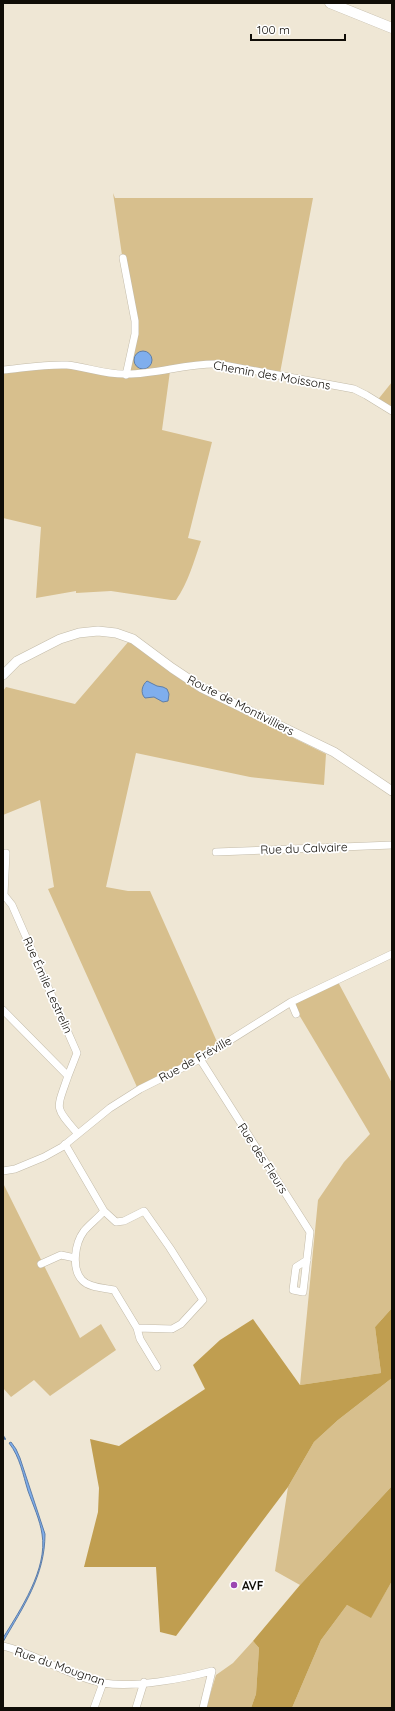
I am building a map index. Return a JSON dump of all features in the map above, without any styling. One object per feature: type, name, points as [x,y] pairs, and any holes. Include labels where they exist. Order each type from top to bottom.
[{"type":"main road","points":[[330,3],[392,28]]},
{"type":"street","points":[[124,258],[135,321],[135,334],[126,374]]},
{"type":"street","name":"Chemin des Moissons","points":[[3,370],[66,365],[109,373],[126,374],[154,372],[206,364],[218,364],[354,389],[392,411]]},
{"type":"street","name":"Route de Montivilliers","points":[[3,675],[17,661],[60,639],[79,633],[91,631],[116,633],[133,638],[172,668],[202,688],[334,752],[392,791]]},
{"type":"street","name":"Rue du Calvaire","points":[[216,852],[392,845]]},
{"type":"street","points":[[4,896],[6,853]]},
{"type":"street","name":"Rue Émile Lestrelin","points":[[4,896],[12,905],[78,1053],[68,1076],[58,1106],[60,1114],[78,1134]]},
{"type":"street","name":"Rue de Fréville","points":[[3,1171],[15,1169],[44,1157],[65,1144],[110,1108],[134,1093],[200,1059],[291,1002],[392,954]]},
{"type":"street","points":[[291,1002],[296,1014]]},
{"type":"street","points":[[3,1010],[68,1076]]},
{"type":"street","name":"Rue des Fleurs","points":[[200,1059],[310,1232],[307,1260]]},
{"type":"street","points":[[65,1144],[104,1211],[116,1222],[124,1221],[144,1211],[170,1248],[203,1300],[181,1324],[172,1329],[137,1328]]},
{"type":"street","points":[[104,1211],[84,1231],[78,1245],[75,1258],[77,1270],[83,1281],[92,1285],[114,1290],[137,1328],[140,1339],[157,1367]]},
{"type":"street","points":[[41,1264],[61,1255],[75,1258]]},
{"type":"street","name":"Rue du Mougnan","points":[[4,1646],[103,1683],[168,1680],[212,1671],[203,1708]]},
{"type":"street","points":[[136,1708],[144,1682]]},
{"type":"street","points":[[94,1708],[103,1683]]},
{"type":"shaded area","points":[[113,193],[115,198],[313,198],[280,373],[214,366],[170,371],[162,430],[212,442],[188,538],[201,541],[187,579],[176,600],[111,591],[76,593],[76,591],[36,598],[41,527],[3,518],[3,369],[82,366],[124,371],[133,331]]},
{"type":"shaded area","points":[[392,382],[392,413],[376,402]]},
{"type":"shaded area","points":[[129,641],[196,690],[326,754],[324,785],[250,777],[136,753],[106,887],[128,891],[150,891],[218,1044],[137,1087],[48,889],[54,887],[40,800],[3,815],[3,691],[6,687],[75,704]]},
{"type":"shaded area","points":[[338,982],[392,1083],[392,1308],[375,1327],[381,1373],[300,1385],[318,1200],[344,1162],[370,1134],[292,1003]]},
{"type":"shaded area","points":[[3,1183],[80,1338],[101,1324],[116,1350],[50,1396],[34,1380],[11,1397],[3,1388]]},
{"type":"shaded area","points":[[392,1308],[392,1378],[338,1420],[314,1442],[288,1487],[176,1636],[160,1632],[156,1567],[84,1567],[98,1512],[99,1488],[90,1439],[119,1446],[205,1389],[193,1365],[220,1340],[253,1319],[300,1385],[381,1373],[375,1327]]},
{"type":"shaded area","points":[[392,1378],[392,1486],[300,1585],[275,1571],[288,1487],[314,1442],[338,1420]]},
{"type":"shaded area","points":[[392,1486],[392,1581],[371,1618],[347,1605],[321,1640],[292,1708],[251,1708],[256,1694],[259,1648],[253,1641],[300,1585]]},
{"type":"shaded area","points":[[392,1581],[392,1708],[292,1708],[321,1640],[347,1605],[371,1617]]},
{"type":"shaded area","points":[[253,1641],[259,1648],[256,1694],[251,1708],[206,1708],[216,1675],[233,1663]]},
{"type":"water","points":[[143,351],[149,354],[152,360],[149,366],[143,369],[137,366],[134,360],[137,354]]},
{"type":"water","points":[[147,681],[167,689],[169,694],[168,701],[163,702],[154,697],[145,698],[142,694],[142,689]]},
{"type":"water","points":[[11,1442],[20,1458],[45,1534],[41,1564],[32,1591],[3,1642],[3,1638],[17,1615],[37,1575],[43,1547],[40,1523],[28,1491],[19,1460],[9,1443]]},
{"type":"place","name":"AVF","points":[[234,1585]]}]
